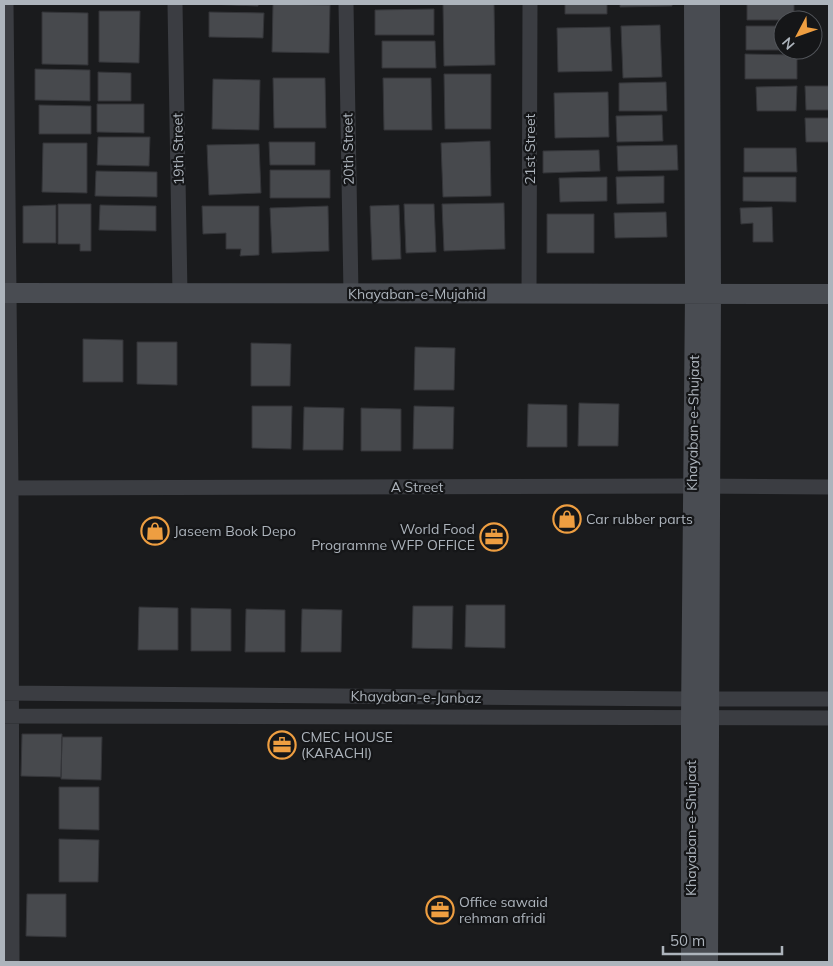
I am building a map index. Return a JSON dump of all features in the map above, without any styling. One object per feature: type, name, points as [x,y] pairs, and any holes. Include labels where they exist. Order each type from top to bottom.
[{"type":"main road","name":"Khayaban-e-Shujaat","points":[[694,4],[703,294]]},
{"type":"main road","name":"Khayaban-e-Shujaat","points":[[690,962],[700,709],[703,294],[710,4]]},
{"type":"main road","name":"Khayaban-e-Mujahid","points":[[6,293],[829,294]]},
{"type":"main road","name":"Khayaban-e-Shujaat","points":[[700,709],[708,962]]},
{"type":"street","points":[[6,4],[8,716],[12,962]]},
{"type":"street","name":"19th Street","points":[[175,4],[180,294]]},
{"type":"street","name":"20th Street","points":[[346,4],[351,294]]},
{"type":"street","name":"21st Street","points":[[529,294],[530,4]]},
{"type":"street","name":"A Street","points":[[7,488],[829,487]]},
{"type":"street","name":"Khayaban-e-Janbaz","points":[[8,693],[700,709],[829,718]]},
{"type":"street","name":"Khayaban-e-Janbaz","points":[[8,716],[700,709],[829,699]]},
{"type":"building","points":[[206,4],[258,4],[258,6]]},
{"type":"building","points":[[273,4],[330,5],[329,53],[272,52]]},
{"type":"building","points":[[443,4],[494,4],[495,65],[444,66]]},
{"type":"building","points":[[565,4],[607,4],[607,14],[565,14]]},
{"type":"building","points":[[620,4],[672,4],[672,6],[620,7]]},
{"type":"building","points":[[747,4],[794,4],[794,10],[773,10],[773,20],[747,20]]},
{"type":"building","points":[[434,9],[434,35],[375,35],[375,10]]},
{"type":"building","points":[[99,11],[140,11],[139,63],[99,62]]},
{"type":"building","points":[[42,12],[88,13],[88,65],[42,64]]},
{"type":"building","points":[[209,12],[264,13],[263,38],[209,37]]},
{"type":"building","points":[[660,25],[662,77],[623,78],[621,26]]},
{"type":"building","points":[[746,26],[773,26],[773,50],[746,50]]},
{"type":"building","points":[[610,27],[612,71],[558,72],[557,28]]},
{"type":"building","points":[[382,41],[435,41],[436,68],[382,68]]},
{"type":"building","points":[[745,54],[773,55],[773,60],[797,60],[797,79],[745,79]]},
{"type":"building","points":[[35,69],[90,70],[90,101],[35,100]]},
{"type":"building","points":[[98,72],[131,73],[131,101],[98,101]]},
{"type":"building","points":[[444,74],[491,74],[491,129],[445,129]]},
{"type":"building","points":[[273,78],[325,78],[326,128],[274,128]]},
{"type":"building","points":[[383,78],[431,78],[432,130],[384,130]]},
{"type":"building","points":[[213,79],[260,80],[259,130],[212,129]]},
{"type":"building","points":[[666,82],[667,111],[619,111],[619,83]]},
{"type":"building","points":[[797,86],[796,111],[757,111],[756,87]]},
{"type":"building","points":[[805,86],[829,86],[829,110],[806,110]]},
{"type":"building","points":[[608,92],[609,137],[555,138],[554,93]]},
{"type":"building","points":[[97,104],[144,104],[144,133],[97,132]]},
{"type":"building","points":[[39,105],[91,106],[91,134],[39,134]]},
{"type":"building","points":[[662,115],[663,141],[617,142],[616,116]]},
{"type":"building","points":[[805,118],[829,118],[829,142],[806,142]]},
{"type":"building","points":[[98,137],[150,137],[149,166],[97,165]]},
{"type":"building","points":[[490,141],[491,196],[443,197],[441,143]]},
{"type":"building","points":[[269,142],[315,142],[315,165],[270,165]]},
{"type":"building","points":[[43,143],[87,143],[87,193],[42,192]]},
{"type":"building","points":[[259,144],[261,193],[209,195],[207,145]]},
{"type":"building","points":[[677,145],[678,170],[618,171],[617,146]]},
{"type":"building","points":[[744,148],[796,148],[797,172],[744,172]]},
{"type":"building","points":[[599,150],[600,171],[543,173],[543,151]]},
{"type":"building","points":[[270,170],[330,170],[330,198],[270,198]]},
{"type":"building","points":[[96,171],[157,172],[157,197],[95,196]]},
{"type":"building","points":[[664,176],[664,203],[617,204],[616,177]]},
{"type":"building","points":[[607,177],[607,201],[560,202],[559,178]]},
{"type":"building","points":[[743,177],[796,177],[796,202],[743,201]]},
{"type":"building","points":[[504,203],[505,249],[444,251],[442,204]]},
{"type":"building","points":[[58,204],[91,204],[91,251],[80,251],[80,244],[58,244]]},
{"type":"building","points":[[404,204],[434,204],[436,252],[406,253]]},
{"type":"building","points":[[56,205],[56,243],[23,243],[23,206]]},
{"type":"building","points":[[100,205],[156,206],[156,231],[99,230]]},
{"type":"building","points":[[399,205],[401,259],[372,260],[370,206]]},
{"type":"building","points":[[202,206],[259,206],[259,255],[240,256],[241,249],[226,249],[226,233],[203,234]]},
{"type":"building","points":[[328,206],[329,251],[272,253],[270,208]]},
{"type":"building","points":[[772,207],[773,242],[753,242],[753,223],[741,224],[740,208]]},
{"type":"building","points":[[666,212],[667,237],[615,238],[614,213]]},
{"type":"building","points":[[547,214],[594,214],[594,253],[547,253]]},
{"type":"building","points":[[83,339],[123,340],[123,382],[83,382]]},
{"type":"building","points":[[137,342],[177,342],[177,385],[137,384]]},
{"type":"building","points":[[251,343],[291,344],[290,386],[251,386]]},
{"type":"building","points":[[415,347],[455,348],[454,390],[414,390]]},
{"type":"building","points":[[579,403],[619,404],[618,446],[578,446]]},
{"type":"building","points":[[528,404],[567,405],[567,447],[527,447]]},
{"type":"building","points":[[252,406],[292,406],[291,449],[252,448]]},
{"type":"building","points":[[414,406],[454,407],[453,449],[413,449]]},
{"type":"building","points":[[304,407],[344,408],[343,450],[303,450]]},
{"type":"building","points":[[361,408],[401,409],[401,451],[361,451]]},
{"type":"building","points":[[466,605],[505,605],[505,648],[465,647]]},
{"type":"building","points":[[413,606],[453,606],[452,649],[412,648]]},
{"type":"building","points":[[139,607],[178,608],[178,650],[138,650]]},
{"type":"building","points":[[191,608],[231,609],[231,651],[191,651]]},
{"type":"building","points":[[246,609],[285,610],[285,652],[245,652]]},
{"type":"building","points":[[302,609],[342,610],[341,652],[301,652]]},
{"type":"building","points":[[22,734],[62,734],[61,777],[21,776]]},
{"type":"building","points":[[62,737],[102,737],[101,780],[61,779]]},
{"type":"building","points":[[59,787],[99,787],[99,830],[59,829]]},
{"type":"building","points":[[59,839],[99,840],[98,882],[59,882]]},
{"type":"building","points":[[27,894],[66,894],[66,937],[26,936]]},
{"type":"place","name":"Car rubber parts","points":[[567,519]]},
{"type":"place","name":"Jaseem Book Depo","points":[[155,531]]},
{"type":"place","name":"World Food Programme WFP OFFICE","points":[[494,537]]},
{"type":"place","name":"CMEC HOUSE (KARACHI)","points":[[282,745]]},
{"type":"place","name":"Office sawaid rehman afridi","points":[[440,910]]}]
